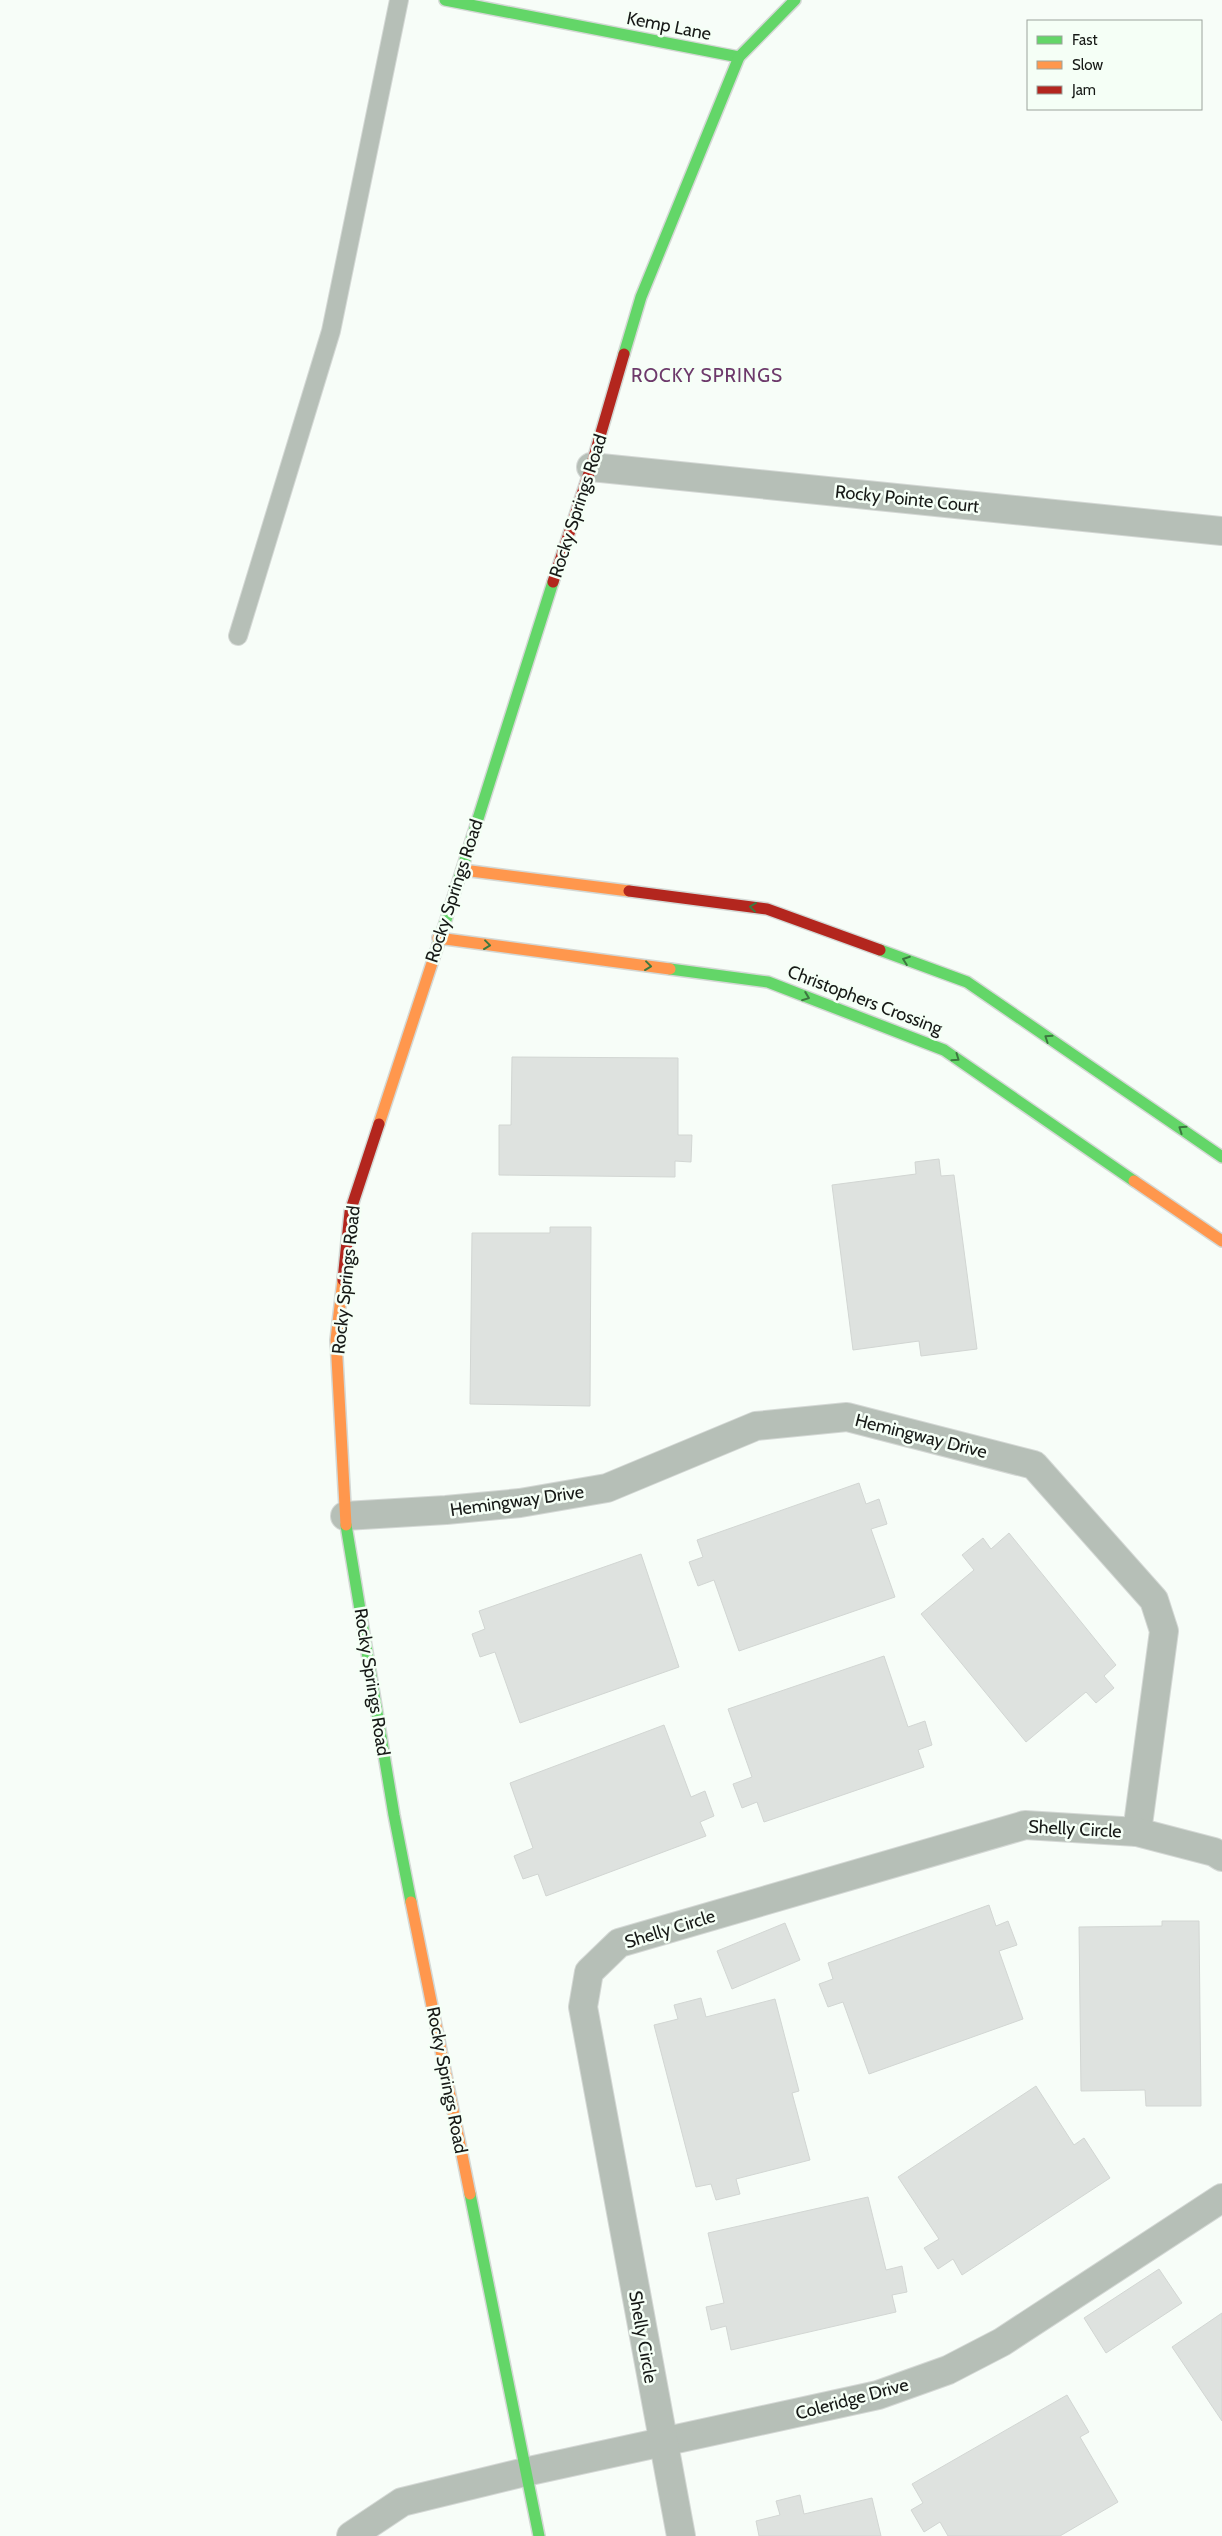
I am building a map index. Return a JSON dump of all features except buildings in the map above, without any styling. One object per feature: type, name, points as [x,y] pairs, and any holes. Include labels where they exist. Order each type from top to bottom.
[{"type":"street","name":"Kemp Lane","points":[[445,0],[739,57]]},
{"type":"street","name":"Rocky Springs Road","points":[[539,2536],[394,1815],[345,1516],[336,1340],[350,1212],[438,938],[463,870],[591,467],[641,297],[739,57],[796,0]]},
{"type":"street","name":"Rocky Pointe Court","points":[[591,467],[1222,531]]},
{"type":"street","points":[[463,870],[767,909],[967,982],[1222,1157]]},
{"type":"street","name":"Christophers Crossing","points":[[438,938],[768,982],[898,1032],[944,1050],[1222,1241]]},
{"type":"street","name":"Hemingway Drive","points":[[345,1516],[520,1503],[607,1488],[756,1426],[847,1417],[1034,1465],[1154,1600],[1164,1631],[1137,1832]]},
{"type":"street","name":"Shelly Circle","points":[[681,2536],[662,2442],[583,2007],[589,1972],[619,1943],[1025,1825],[1137,1832],[1214,1852],[1222,1857]]},
{"type":"street","name":"Coleridge Drive","points":[[525,2472],[878,2395],[948,2370],[1002,2342],[1222,2198]]},
{"type":"street","points":[[351,2536],[402,2502],[525,2472]]},
{"type":"lane","points":[[238,636],[331,331],[399,0]]},
{"type":"traffic: fast","points":[[445,0],[739,57]]},
{"type":"traffic: fast","points":[[624,354],[641,297],[739,57],[795,0]]},
{"type":"traffic: fast","points":[[438,945],[553,582]]},
{"type":"traffic: fast","points":[[880,950],[967,982],[1222,1157]]},
{"type":"traffic: fast","points":[[670,969],[768,982],[944,1050],[1134,1181]]},
{"type":"traffic: fast","points":[[346,1525],[394,1815],[411,1902]]},
{"type":"traffic: fast","points":[[470,2194],[539,2536]]},
{"type":"traffic: slow","points":[[463,870],[629,891]]},
{"type":"traffic: slow","points":[[438,938],[670,969]]},
{"type":"traffic: slow","points":[[379,1124],[438,945]]},
{"type":"traffic: slow","points":[[1134,1181],[1222,1241]]},
{"type":"traffic: slow","points":[[343,1280],[336,1340],[346,1525]]},
{"type":"traffic: slow","points":[[411,1902],[470,2194]]},
{"type":"traffic: jam","points":[[553,582],[591,467],[624,354]]},
{"type":"traffic: jam","points":[[629,891],[767,909],[880,950]]},
{"type":"traffic: jam","points":[[343,1280],[350,1212],[379,1124]]},
{"type":"district","name":"ROCKY SPRINGS","points":[[707,375]]}]
